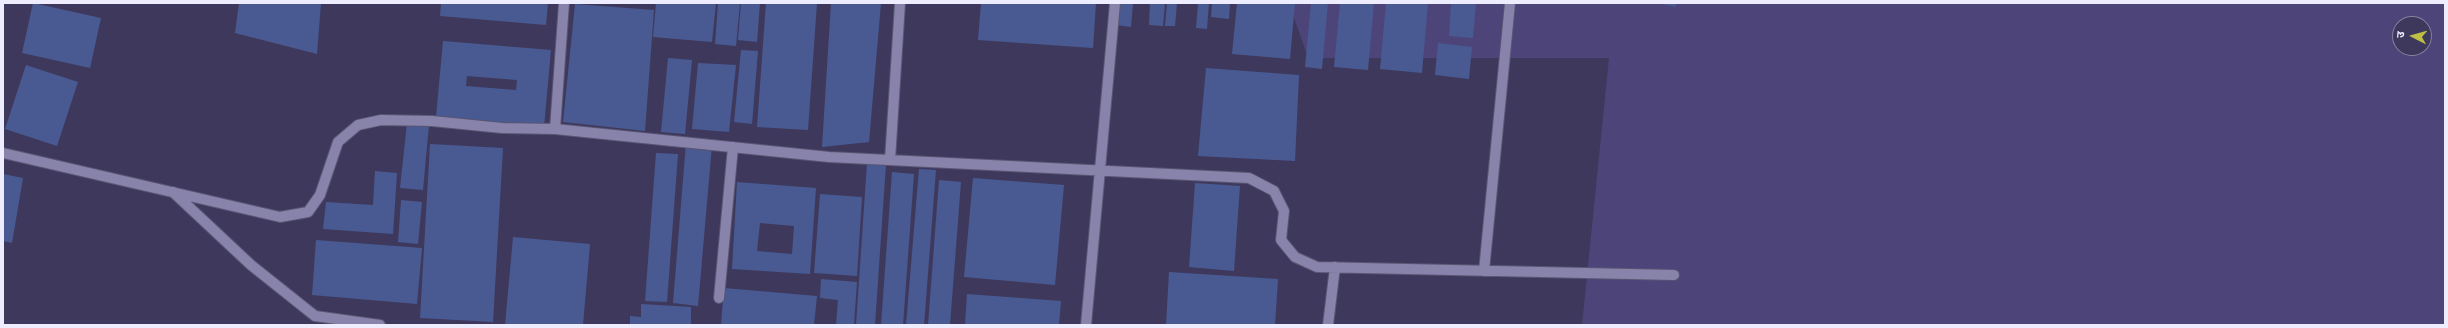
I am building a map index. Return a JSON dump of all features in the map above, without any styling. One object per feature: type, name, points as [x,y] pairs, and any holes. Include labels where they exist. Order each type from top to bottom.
[{"type":"street","points":[[555,130],[564,3]]},
{"type":"street","points":[[890,160],[900,3]]},
{"type":"street","points":[[1086,325],[1102,172],[1115,3]]},
{"type":"street","points":[[1484,271],[1510,3]]},
{"type":"street","points":[[3,153],[280,217],[295,216],[308,212],[320,195],[338,142],[358,125],[381,120],[432,121],[502,128],[555,130],[733,146],[829,157],[1102,172],[1249,178],[1274,191],[1284,211],[1281,240],[1295,257],[1317,267],[1674,275]]},
{"type":"street","points":[[719,298],[733,146]]},
{"type":"street","points":[[173,192],[251,265],[315,316],[380,325]]},
{"type":"street","points":[[1328,325],[1335,267]]},
{"type":"shaded area","points":[[1289,3],[2445,3],[2445,325],[1582,325],[1609,58],[1308,58]]},
{"type":"building","points":[[33,3],[101,18],[90,68],[22,53]]},
{"type":"building","points":[[239,3],[321,3],[317,54],[235,33]]},
{"type":"building","points":[[441,3],[548,3],[546,25],[440,16]]},
{"type":"building","points":[[656,3],[716,3],[712,42],[653,37]]},
{"type":"building","points":[[718,3],[740,3],[736,46],[715,44]]},
{"type":"building","points":[[741,3],[760,3],[757,42],[738,40]]},
{"type":"building","points":[[766,3],[817,3],[808,130],[757,127]]},
{"type":"building","points":[[831,3],[881,3],[869,142],[822,147]]},
{"type":"building","points":[[981,3],[1096,3],[1093,48],[978,40]]},
{"type":"building","points":[[1117,3],[1133,3],[1131,27],[1115,25]]},
{"type":"building","points":[[1150,3],[1165,3],[1163,26],[1149,25]]},
{"type":"building","points":[[1167,3],[1177,3],[1175,26],[1165,26]]},
{"type":"building","points":[[1198,3],[1209,3],[1207,29],[1196,28]]},
{"type":"building","points":[[1212,3],[1230,3],[1229,19],[1211,17]]},
{"type":"building","points":[[1237,3],[1295,3],[1290,59],[1232,54]]},
{"type":"building","points":[[1311,3],[1328,3],[1322,69],[1305,67]]},
{"type":"building","points":[[1340,3],[1374,3],[1368,70],[1334,67]]},
{"type":"building","points":[[1386,3],[1428,3],[1422,73],[1380,69]]},
{"type":"building","points":[[1451,3],[1476,3],[1473,38],[1449,36]]},
{"type":"building","points":[[1657,3],[1676,3],[1676,7]]},
{"type":"building","points":[[575,4],[654,10],[645,131],[563,122]]},
{"type":"building","points":[[443,41],[551,50],[544,127],[436,117]],"holes":[[[467,76],[517,80],[516,90],[466,86]]]},
{"type":"building","points":[[1438,43],[1472,47],[1469,79],[1435,75]]},
{"type":"building","points":[[741,50],[758,51],[752,124],[734,122]]},
{"type":"building","points":[[668,58],[692,60],[685,134],[661,132]]},
{"type":"building","points":[[698,63],[736,65],[729,132],[692,129]]},
{"type":"building","points":[[26,65],[78,82],[57,146],[5,129]]},
{"type":"building","points":[[1206,68],[1299,75],[1295,161],[1198,156]]},
{"type":"building","points":[[407,123],[429,125],[423,190],[400,188]]},
{"type":"building","points":[[686,143],[712,145],[698,306],[673,303]]},
{"type":"building","points":[[430,144],[503,148],[493,322],[420,318]]},
{"type":"building","points":[[656,153],[678,154],[667,302],[645,301]]},
{"type":"building","points":[[867,163],[886,164],[875,325],[856,325]]},
{"type":"building","points":[[919,169],[936,170],[924,325],[906,325]]},
{"type":"building","points":[[375,171],[397,173],[393,234],[323,229],[326,202],[373,205]]},
{"type":"building","points":[[892,172],[914,174],[903,325],[881,325]]},
{"type":"building","points":[[3,174],[23,178],[12,243],[3,241]]},
{"type":"building","points":[[973,178],[1064,185],[1055,285],[964,277]]},
{"type":"building","points":[[939,180],[961,182],[950,325],[928,325]]},
{"type":"building","points":[[737,182],[816,188],[810,274],[732,269]],"holes":[[[760,223],[794,226],[792,254],[757,251]]]},
{"type":"building","points":[[1195,183],[1240,186],[1234,271],[1189,267]]},
{"type":"building","points":[[820,194],[862,197],[857,276],[814,273]]},
{"type":"building","points":[[401,200],[422,202],[418,244],[398,242]]},
{"type":"building","points":[[513,237],[590,244],[583,325],[505,325]]},
{"type":"building","points":[[316,240],[422,248],[417,304],[312,295]]},
{"type":"building","points":[[1169,272],[1278,279],[1275,325],[1166,325]]},
{"type":"building","points":[[821,279],[857,282],[854,325],[836,325],[838,300],[820,298]]},
{"type":"building","points":[[724,288],[817,296],[814,325],[721,325]]},
{"type":"building","points":[[967,294],[1061,301],[1059,325],[965,325]]},
{"type":"building","points":[[641,304],[691,307],[691,325],[630,325],[630,316],[641,317]]}]
